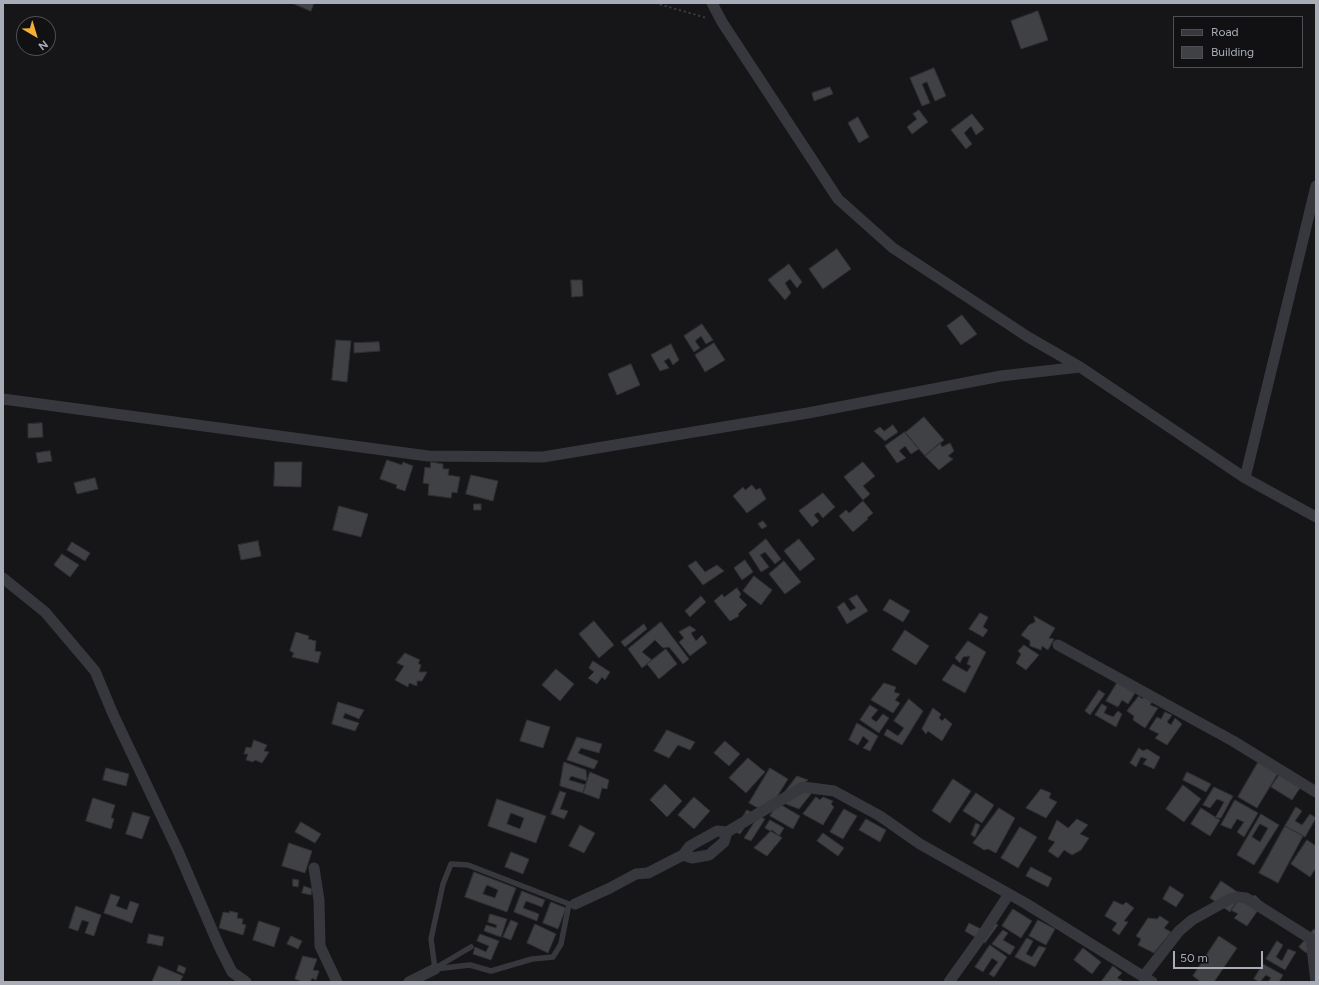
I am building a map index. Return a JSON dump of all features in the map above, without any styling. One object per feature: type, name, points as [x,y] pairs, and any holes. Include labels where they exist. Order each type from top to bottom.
[{"type":"street","points":[[712,3],[722,22],[838,199],[893,248],[1028,337],[1080,367],[1245,478],[1316,517]]},
{"type":"street","points":[[1245,478],[1316,186]]},
{"type":"street","points":[[3,399],[428,456],[543,457],[800,414],[1001,376],[1080,367]]},
{"type":"street","points":[[3,578],[45,612],[95,671],[113,714],[178,851],[219,946],[232,972],[246,982]]},
{"type":"street","points":[[1058,645],[1233,741],[1316,792]]},
{"type":"street","points":[[572,904],[610,888],[636,874],[648,873],[683,855],[690,846],[717,831],[727,832],[803,787],[834,791],[880,816],[920,844],[1009,894],[1148,979],[1179,931],[1192,920],[1228,900],[1237,897],[1246,898],[1314,940],[1316,982]]},
{"type":"street","points":[[683,855],[692,858],[709,855],[724,842],[727,832]]},
{"type":"street","points":[[314,868],[319,900],[320,946],[337,982]]},
{"type":"street","points":[[949,982],[1009,894]]},
{"type":"street","points":[[409,982],[435,969]]},
{"type":"lane","points":[[451,864],[468,865],[572,904],[561,944],[553,957],[532,959],[491,971],[470,965],[435,969],[431,939],[443,884],[451,864]]},
{"type":"lane","points":[[435,969],[471,947]]},
{"type":"path","points":[[655,3],[722,22]]},
{"type":"building","points":[[292,3],[314,3],[311,11]]},
{"type":"building","points":[[1038,11],[1048,40],[1021,49],[1011,21]]},
{"type":"building","points":[[934,68],[946,96],[935,101],[927,82],[922,84],[930,103],[922,106],[910,78]]},
{"type":"building","points":[[830,87],[833,94],[814,101],[812,93]]},
{"type":"building","points":[[919,110],[928,122],[912,134],[907,127],[917,119],[913,114]]},
{"type":"building","points":[[972,114],[984,129],[976,135],[971,126],[964,133],[972,144],[966,149],[951,130]]},
{"type":"building","points":[[858,117],[869,137],[859,143],[848,123]]},
{"type":"building","points":[[837,249],[851,269],[823,289],[809,269]]},
{"type":"building","points":[[789,264],[802,282],[797,288],[790,279],[785,283],[791,293],[785,300],[768,280]]},
{"type":"building","points":[[571,280],[582,280],[583,296],[572,297]]},
{"type":"building","points":[[962,315],[977,334],[961,345],[947,326]]},
{"type":"building","points":[[702,324],[713,340],[706,344],[701,336],[695,341],[700,348],[694,352],[684,336]]},
{"type":"building","points":[[336,340],[351,341],[347,382],[332,380]]},
{"type":"building","points":[[379,342],[380,351],[354,353],[354,343]]},
{"type":"building","points":[[714,343],[725,360],[705,372],[695,355]]},
{"type":"building","points":[[671,344],[679,360],[673,365],[669,358],[664,361],[669,368],[660,371],[651,355]]},
{"type":"building","points":[[631,364],[640,385],[617,395],[608,374]]},
{"type":"building","points":[[924,417],[944,440],[925,456],[905,433]]},
{"type":"building","points":[[42,423],[43,437],[28,438],[28,424]]},
{"type":"building","points":[[893,425],[898,432],[885,441],[874,431],[880,427],[884,431]]},
{"type":"building","points":[[905,432],[919,449],[911,454],[905,446],[899,451],[906,458],[897,463],[885,446]]},
{"type":"building","points":[[940,443],[942,447],[950,443],[954,451],[948,456],[953,459],[939,470],[925,456]]},
{"type":"building","points":[[50,451],[52,461],[38,463],[36,453]]},
{"type":"building","points":[[387,460],[402,465],[403,462],[413,466],[405,491],[396,488],[397,485],[380,479]]},
{"type":"building","points":[[275,462],[302,462],[301,487],[274,486]]},
{"type":"building","points":[[431,462],[443,464],[443,469],[449,469],[448,475],[460,477],[457,493],[452,492],[451,498],[428,495],[429,484],[423,483],[425,467],[430,468]]},
{"type":"building","points":[[863,462],[875,476],[863,486],[870,494],[863,500],[844,477]]},
{"type":"building","points":[[471,475],[498,481],[493,501],[466,494]]},
{"type":"building","points":[[95,478],[98,489],[77,494],[74,483]]},
{"type":"building","points":[[752,485],[756,490],[760,488],[766,499],[747,513],[733,496],[743,487],[745,490]]},
{"type":"building","points":[[823,493],[835,507],[823,518],[818,512],[814,515],[819,521],[812,527],[799,511]]},
{"type":"building","points":[[863,501],[873,513],[853,532],[839,516],[846,510],[849,513]]},
{"type":"building","points":[[474,504],[481,504],[481,510],[474,510]]},
{"type":"building","points":[[339,506],[368,514],[361,537],[333,530]]},
{"type":"building","points":[[763,521],[767,526],[762,529],[758,524]]},
{"type":"building","points":[[766,539],[781,559],[775,564],[765,552],[760,555],[769,567],[761,572],[749,553]]},
{"type":"building","points":[[799,539],[815,559],[800,571],[784,551]]},
{"type":"building","points":[[258,541],[261,556],[241,560],[238,545]]},
{"type":"building","points":[[72,542],[90,553],[85,561],[67,550]]},
{"type":"building","points":[[62,554],[79,565],[70,577],[54,565]]},
{"type":"building","points":[[745,560],[753,572],[742,580],[734,568]]},
{"type":"building","points":[[696,561],[705,572],[717,565],[724,571],[703,585],[688,566]]},
{"type":"building","points":[[784,561],[801,582],[785,594],[769,574]]},
{"type":"building","points":[[754,576],[772,590],[761,605],[743,591]]},
{"type":"building","points":[[737,588],[741,594],[739,597],[747,605],[738,614],[739,616],[730,621],[714,601],[722,594],[724,597]]},
{"type":"building","points":[[857,595],[868,611],[847,624],[837,607],[844,602],[850,611],[856,608],[849,599]]},
{"type":"building","points":[[701,596],[706,602],[690,617],[685,611]]},
{"type":"building","points":[[890,599],[910,611],[903,622],[883,610]]},
{"type":"building","points":[[980,613],[988,617],[983,627],[988,630],[983,637],[969,629]]},
{"type":"building","points":[[1034,616],[1055,628],[1049,638],[1054,639],[1048,650],[1042,646],[1041,650],[1030,646],[1030,641],[1021,635],[1029,625],[1035,622]]},
{"type":"building","points":[[594,621],[614,645],[599,658],[579,634]]},
{"type":"building","points":[[661,622],[689,659],[683,664],[669,647],[663,648],[655,640],[642,652],[652,660],[642,668],[628,649]]},
{"type":"building","points":[[644,624],[647,629],[625,647],[621,642]]},
{"type":"building","points":[[690,626],[696,630],[691,633],[696,641],[702,635],[707,643],[690,656],[679,642],[684,638],[679,632]]},
{"type":"building","points":[[905,630],[929,646],[916,665],[892,650]]},
{"type":"building","points":[[296,632],[309,636],[308,639],[316,641],[315,651],[321,652],[318,663],[292,657],[294,653],[290,651]]},
{"type":"building","points":[[968,641],[986,652],[965,693],[942,680],[953,664],[967,672],[971,666],[967,664],[970,656],[963,657],[960,663],[955,658]]},
{"type":"building","points":[[1024,645],[1039,655],[1026,670],[1016,663],[1021,654],[1018,651]]},
{"type":"building","points":[[666,649],[677,664],[659,679],[647,664]]},
{"type":"building","points":[[405,653],[420,660],[418,663],[421,665],[419,672],[427,672],[422,681],[417,681],[417,686],[409,683],[408,687],[395,680],[404,666],[397,663]]},
{"type":"building","points":[[593,661],[610,672],[605,680],[602,677],[597,684],[588,678],[594,672],[589,668]]},
{"type":"building","points":[[556,669],[574,684],[560,701],[542,685]]},
{"type":"building","points":[[884,683],[896,687],[894,692],[900,694],[895,700],[900,703],[893,713],[871,700]]},
{"type":"building","points":[[1117,683],[1135,693],[1128,704],[1122,700],[1118,707],[1106,701]]},
{"type":"building","points":[[1099,690],[1105,694],[1090,715],[1085,711]]},
{"type":"building","points":[[1139,696],[1142,699],[1145,696],[1154,698],[1150,705],[1158,708],[1145,728],[1133,720],[1134,716],[1127,711]]},
{"type":"building","points":[[909,699],[923,711],[902,745],[884,735],[887,729],[898,736],[904,728],[894,721]]},
{"type":"building","points":[[338,702],[364,710],[359,719],[345,713],[343,718],[359,723],[355,731],[332,724]]},
{"type":"building","points":[[1102,704],[1107,707],[1104,713],[1113,717],[1118,711],[1122,714],[1116,727],[1095,715]]},
{"type":"building","points":[[870,705],[878,710],[871,718],[876,722],[883,714],[889,718],[879,733],[860,720]]},
{"type":"building","points":[[933,708],[941,714],[939,718],[942,721],[945,718],[952,724],[942,741],[928,731],[926,734],[922,729]]},
{"type":"building","points":[[1165,712],[1172,715],[1167,722],[1171,725],[1175,718],[1182,724],[1167,745],[1155,738],[1159,734],[1149,729],[1157,717],[1161,719]]},
{"type":"building","points":[[527,720],[550,727],[543,748],[520,741]]},
{"type":"building","points":[[857,723],[878,736],[870,751],[863,748],[869,741],[863,736],[858,745],[849,740]]},
{"type":"building","points":[[667,730],[695,742],[690,750],[678,745],[669,758],[654,751]]},
{"type":"building","points":[[577,737],[602,744],[599,753],[581,748],[578,753],[598,761],[594,769],[567,760]]},
{"type":"building","points":[[254,740],[267,745],[264,751],[269,752],[262,763],[255,760],[253,762],[246,760],[248,754],[244,754],[246,747],[251,748]]},
{"type":"building","points":[[725,741],[740,754],[729,766],[714,753]]},
{"type":"building","points":[[1139,748],[1143,751],[1147,749],[1160,757],[1154,769],[1143,764],[1147,759],[1141,757],[1136,767],[1130,763]]},
{"type":"building","points":[[748,758],[765,772],[746,793],[729,778]]},
{"type":"building","points":[[1260,759],[1280,770],[1257,808],[1238,797]]},
{"type":"building","points":[[564,762],[586,770],[587,781],[571,776],[569,780],[586,785],[583,793],[560,786]]},
{"type":"building","points":[[106,768],[129,774],[126,786],[103,780]]},
{"type":"building","points":[[770,768],[788,779],[767,813],[749,803]]},
{"type":"building","points":[[1283,769],[1304,782],[1292,800],[1271,787]]},
{"type":"building","points":[[590,772],[609,780],[607,789],[602,788],[599,799],[583,793]]},
{"type":"building","points":[[1187,772],[1211,784],[1206,792],[1183,780]]},
{"type":"building","points":[[797,776],[808,780],[804,783],[811,794],[799,809],[778,801]]},
{"type":"building","points":[[953,779],[971,791],[950,823],[932,811]]},
{"type":"building","points":[[665,784],[682,801],[667,817],[650,800]]},
{"type":"building","points":[[1183,785],[1201,799],[1184,822],[1166,809]]},
{"type":"building","points":[[1214,787],[1233,796],[1221,818],[1215,818],[1224,802],[1217,799],[1210,808],[1203,805]]},
{"type":"building","points":[[1041,789],[1051,793],[1049,798],[1057,802],[1046,818],[1026,808]]},
{"type":"building","points":[[560,791],[566,793],[560,809],[568,811],[564,819],[551,814]]},
{"type":"building","points":[[976,793],[994,805],[982,823],[963,811]]},
{"type":"building","points":[[694,797],[710,811],[694,829],[678,815]]},
{"type":"building","points":[[816,797],[820,800],[823,797],[833,801],[831,804],[834,807],[823,825],[803,814]]},
{"type":"building","points":[[93,798],[115,805],[111,818],[114,819],[111,829],[86,821]]},
{"type":"building","points":[[497,799],[546,816],[536,843],[488,826]],"holes":[[[511,813],[524,818],[520,829],[507,824]]]},
{"type":"building","points":[[1235,800],[1258,813],[1244,837],[1237,832],[1244,822],[1237,819],[1231,829],[1221,825]]},
{"type":"building","points":[[778,803],[800,816],[793,829],[770,816]]},
{"type":"building","points":[[1296,807],[1302,811],[1295,821],[1302,825],[1310,814],[1316,818],[1305,837],[1285,826]]},
{"type":"building","points":[[999,808],[1015,818],[996,853],[988,849],[984,850],[973,843]]},
{"type":"building","points":[[1201,808],[1220,820],[1210,836],[1191,824]]},
{"type":"building","points":[[844,809],[857,816],[843,839],[830,832]]},
{"type":"building","points":[[747,810],[765,819],[751,841],[744,838],[755,821],[751,818],[740,834],[734,831]]},
{"type":"building","points":[[133,812],[150,817],[142,839],[126,834]]},
{"type":"building","points":[[1261,814],[1279,825],[1254,865],[1237,855]]},
{"type":"building","points":[[866,819],[886,830],[880,842],[859,830]]},
{"type":"building","points":[[1077,819],[1088,825],[1080,834],[1089,838],[1081,850],[1072,855],[1064,850],[1058,858],[1048,851],[1055,842],[1048,839],[1057,820],[1068,828]]},
{"type":"building","points":[[770,820],[784,828],[779,836],[765,828]]},
{"type":"building","points":[[301,822],[321,834],[315,843],[295,832]]},
{"type":"building","points":[[976,823],[980,825],[975,837],[971,835]]},
{"type":"building","points":[[1260,824],[1268,828],[1260,842],[1252,837]]},
{"type":"building","points":[[580,825],[595,833],[584,853],[569,846]]},
{"type":"building","points":[[1285,826],[1303,836],[1278,883],[1259,873]]},
{"type":"building","points":[[1020,827],[1037,837],[1018,868],[1001,858]]},
{"type":"building","points":[[772,830],[782,838],[767,856],[754,848]]},
{"type":"building","points":[[823,833],[844,848],[838,856],[817,841]]},
{"type":"building","points":[[1307,840],[1316,846],[1316,868],[1310,877],[1291,864]]},
{"type":"building","points":[[289,843],[312,851],[305,873],[282,866]]},
{"type":"building","points":[[511,852],[529,859],[523,874],[505,867]]},
{"type":"building","points":[[1031,867],[1052,878],[1048,887],[1026,876]]},
{"type":"building","points":[[474,872],[516,888],[507,912],[465,897]],"holes":[[[487,885],[498,890],[495,898],[483,894]]]},
{"type":"building","points":[[293,879],[299,880],[298,887],[293,886]]},
{"type":"building","points":[[1221,881],[1242,895],[1230,912],[1210,898]]},
{"type":"building","points":[[304,886],[312,889],[311,895],[302,893]]},
{"type":"building","points":[[1170,886],[1184,895],[1176,907],[1163,899]]},
{"type":"building","points":[[522,891],[545,900],[542,907],[526,901],[523,908],[539,914],[537,921],[514,912]]},
{"type":"building","points":[[111,894],[120,897],[116,906],[127,910],[130,901],[139,904],[132,923],[104,913]]},
{"type":"building","points":[[1243,895],[1252,897],[1255,895],[1263,903],[1247,926],[1234,918],[1238,914],[1231,910]]},
{"type":"building","points":[[1114,901],[1123,905],[1126,902],[1134,908],[1124,921],[1128,922],[1119,935],[1112,930],[1117,923],[1105,916]]},
{"type":"building","points":[[551,902],[566,908],[558,929],[543,923]]},
{"type":"building","points":[[76,906],[101,915],[94,936],[85,933],[89,922],[82,920],[78,931],[69,928]]},
{"type":"building","points":[[1013,909],[1032,921],[1021,938],[1002,926]]},
{"type":"building","points":[[230,911],[238,913],[237,918],[243,919],[242,924],[246,925],[243,935],[219,928],[223,912],[229,913]]},
{"type":"building","points":[[490,914],[507,919],[501,937],[484,931],[486,925],[496,928],[497,925],[488,922]]},
{"type":"building","points":[[1160,916],[1169,922],[1164,928],[1171,932],[1154,953],[1138,945],[1141,939],[1136,936],[1148,918],[1157,919]]},
{"type":"building","points":[[511,920],[518,923],[511,940],[503,937]]},
{"type":"building","points":[[1038,920],[1055,929],[1046,945],[1029,936]]},
{"type":"building","points":[[259,921],[280,928],[274,947],[253,940]]},
{"type":"building","points":[[991,921],[998,925],[985,943],[965,931],[969,923],[985,931]]},
{"type":"building","points":[[535,924],[556,934],[548,953],[527,943]]},
{"type":"building","points":[[1314,929],[1316,931],[1316,940],[1306,953],[1299,947]]},
{"type":"building","points":[[1003,930],[1008,933],[1003,940],[1015,947],[1010,955],[992,944]]},
{"type":"building","points":[[149,934],[164,937],[162,946],[147,943]]},
{"type":"building","points":[[480,934],[499,941],[491,960],[473,954],[475,947],[486,952],[489,946],[477,941]]},
{"type":"building","points":[[291,936],[302,941],[298,949],[287,944]]},
{"type":"building","points":[[1219,936],[1237,948],[1214,982],[1201,982],[1193,976]]},
{"type":"building","points":[[1027,938],[1033,941],[1026,954],[1032,957],[1039,946],[1046,948],[1035,967],[1015,957]]},
{"type":"building","points":[[1277,941],[1283,945],[1276,957],[1282,961],[1288,949],[1296,952],[1285,970],[1266,959]]},
{"type":"building","points":[[990,945],[1007,957],[994,977],[989,974],[998,962],[992,958],[983,972],[975,967]]},
{"type":"building","points":[[1083,948],[1101,962],[1092,974],[1074,960]]},
{"type":"building","points":[[303,956],[317,959],[313,970],[319,971],[316,980],[312,978],[310,982],[303,982],[295,979]]},
{"type":"building","points":[[1263,964],[1283,975],[1279,982],[1268,982],[1271,978],[1266,975],[1260,982],[1254,979]]},
{"type":"building","points":[[179,965],[186,968],[184,974],[177,971]]},
{"type":"building","points":[[159,966],[183,976],[180,982],[152,982]]},
{"type":"building","points":[[1113,966],[1122,973],[1117,978],[1123,981],[1101,982]]}]
